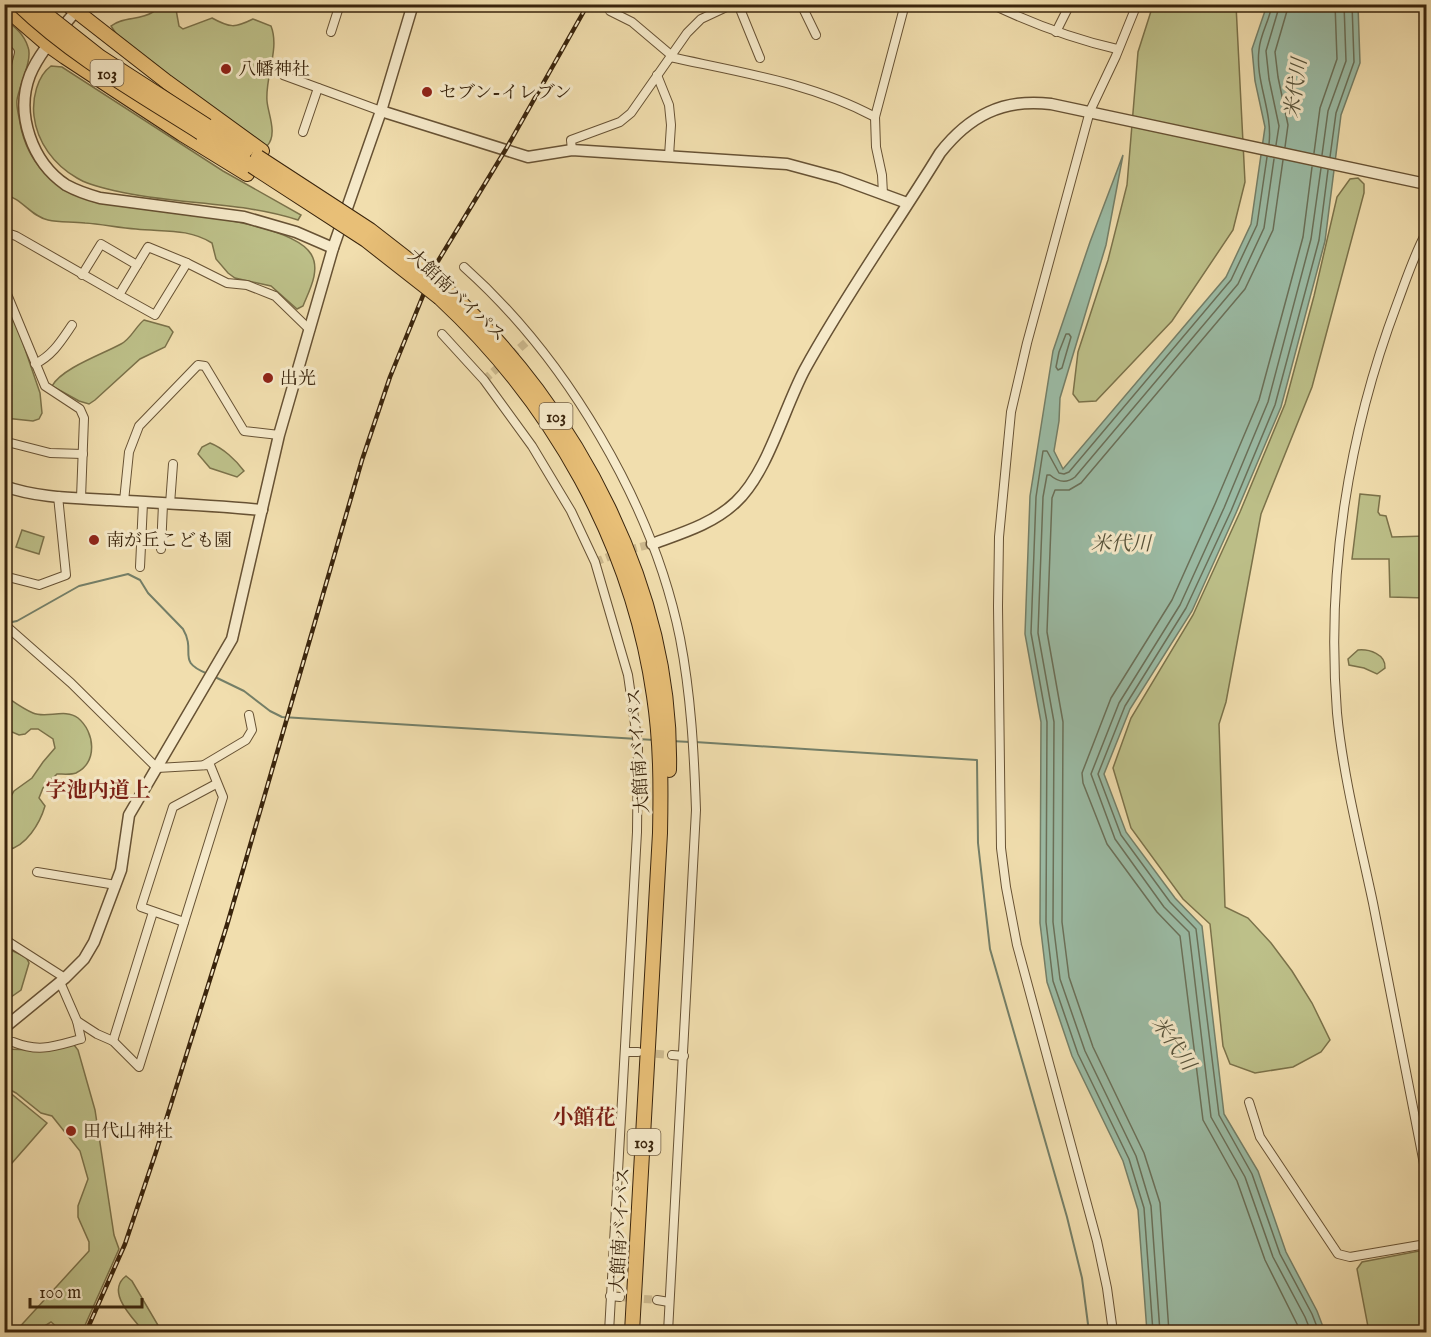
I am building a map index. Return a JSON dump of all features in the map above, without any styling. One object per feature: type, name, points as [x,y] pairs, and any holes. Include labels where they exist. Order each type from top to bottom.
[{"type":"highway","name":"大館南バイパス","points":[[18,4],[46,29],[94,64],[255,162],[345,213],[398,250],[443,294],[521,386],[561,443],[595,505],[613,546],[633,602],[663,725],[665,762],[666,834],[655,951],[632,1332]]},
{"type":"highway","name":"大館南バイパス","points":[[33,4],[100,57],[204,130]]},
{"type":"highway","points":[[4,7],[48,45],[182,134],[255,162]]},
{"type":"highway","points":[[71,8],[167,82],[255,162]]},
{"type":"highway","name":"大館南バイパス","points":[[255,162],[443,294]]},
{"type":"street","points":[[330,4],[339,8],[331,32]]},
{"type":"street","points":[[4,1028],[84,959],[94,942],[121,870],[129,815],[232,639],[279,435],[333,248],[381,111],[413,4]]},
{"type":"street","points":[[572,150],[571,140],[620,122],[631,113],[670,56],[700,19],[733,4]]},
{"type":"street","points":[[738,4],[760,58]]},
{"type":"street","points":[[801,4],[816,35]]},
{"type":"street","points":[[883,194],[882,175],[876,147],[875,117],[905,4]]},
{"type":"street","points":[[991,4],[1081,41],[1118,49]]},
{"type":"street","points":[[1113,1332],[1097,1241],[1012,922],[1001,848],[999,537],[1011,412],[1027,343],[1096,113],[1118,49],[1137,4]]},
{"type":"street","points":[[1056,32],[1069,5]]},
{"type":"street","points":[[71,8],[29,78],[26,92],[26,121],[29,134],[39,158],[53,174],[67,185],[100,198],[226,214],[261,221],[333,248]]},
{"type":"street","points":[[610,11],[632,22],[670,56],[812,90],[851,104],[875,117]]},
{"type":"street","points":[[4,46],[10,52],[4,77]]},
{"type":"street","points":[[283,75],[381,111],[528,157],[572,150],[787,164],[822,173],[908,203]]},
{"type":"street","points":[[657,75],[669,105],[671,125],[669,156]]},
{"type":"street","points":[[303,132],[318,88]]},
{"type":"street","points":[[652,544],[704,525],[737,501],[751,483],[766,457],[790,398],[852,290],[940,153],[954,135],[971,121],[987,113],[1024,102],[1044,103],[1426,184]]},
{"type":"street","points":[[4,232],[16,236],[155,315],[187,263]]},
{"type":"street","points":[[1426,233],[1388,328],[1369,384],[1359,426],[1335,584],[1335,621],[1338,714],[1343,752],[1426,1174]]},
{"type":"street","points":[[82,275],[101,244],[136,265]]},
{"type":"street","points":[[119,296],[148,247],[227,283],[247,285],[275,296],[310,330]]},
{"type":"street","points":[[464,267],[485,285],[519,323],[570,387],[614,462],[652,544],[679,636],[686,673],[694,747],[696,810],[668,1332]]},
{"type":"street","points":[[4,287],[45,386],[80,409],[84,418],[81,498]]},
{"type":"street","points":[[35,364],[46,359],[55,350],[72,325]]},
{"type":"street","points":[[442,334],[484,380],[525,436],[571,511],[595,562],[628,675],[637,739],[637,832],[615,1296],[609,1332]]},
{"type":"street","points":[[124,501],[129,453],[139,426],[198,366],[206,366],[244,431],[279,435]]},
{"type":"street","points":[[83,454],[50,453],[11,443],[6,444],[5,486],[17,491],[58,496],[143,503],[205,504],[262,510]]},
{"type":"street","points":[[161,549],[173,464]]},
{"type":"street","points":[[4,576],[39,585],[66,575],[58,496]]},
{"type":"street","points":[[140,567],[143,503]]},
{"type":"street","points":[[7,626],[70,683],[157,768],[210,765],[223,797],[139,1067],[113,1041],[77,1021]]},
{"type":"street","points":[[204,765],[246,740],[252,730],[249,715]]},
{"type":"street","points":[[184,922],[141,907],[173,807],[216,784]]},
{"type":"street","points":[[37,872],[116,885]]},
{"type":"street","points":[[113,1041],[153,912]]},
{"type":"street","points":[[5,939],[62,980],[81,1039],[33,1049],[13,1042]]},
{"type":"street","points":[[625,1052],[638,1052]]},
{"type":"street","points":[[672,1055],[684,1056]]},
{"type":"street","points":[[1249,1102],[1260,1137],[1338,1254],[1350,1257],[1426,1244]]},
{"type":"street","points":[[657,1300],[669,1302]]},
{"type":"green space","points":[[175,4],[179,26],[183,29],[212,18],[228,25],[242,24],[253,19],[271,26],[274,44],[267,101],[272,136],[267,146],[190,92],[117,35],[111,26],[121,21],[148,15],[153,12],[155,5]]},
{"type":"green space","points":[[1153,5],[1236,5],[1245,182],[1233,230],[1172,321],[1096,401],[1079,402],[1073,394],[1078,352],[1108,260],[1127,185],[1138,52]]},
{"type":"green space","points":[[5,20],[22,35],[28,47],[29,59],[18,94],[17,109],[24,139],[37,164],[47,175],[70,192],[99,203],[212,217],[274,232],[297,242],[311,254],[315,267],[313,280],[303,306],[297,309],[271,286],[235,278],[216,259],[212,243],[203,238],[175,232],[48,220],[5,195],[5,89],[11,62],[5,43]]},
{"type":"green space","points":[[51,66],[62,67],[223,171],[301,215],[298,220],[253,209],[161,199],[116,191],[86,183],[77,178],[54,160],[43,144],[36,126],[34,109],[36,88],[46,70]]},
{"type":"green space","points":[[1358,178],[1364,184],[1364,193],[1312,387],[1261,514],[1226,702],[1219,724],[1225,907],[1248,918],[1271,943],[1312,1003],[1330,1040],[1321,1052],[1293,1067],[1255,1073],[1230,1064],[1223,1046],[1210,924],[1183,899],[1131,828],[1113,768],[1131,718],[1193,615],[1240,512],[1285,404],[1314,296],[1337,197],[1350,179]]},
{"type":"green space","points":[[5,308],[13,314],[40,393],[42,413],[39,419],[33,421],[5,418]]},
{"type":"green space","points":[[144,320],[169,327],[173,332],[165,347],[140,359],[95,400],[89,404],[79,401],[52,386],[57,379],[73,367],[125,342]]},
{"type":"green space","points":[[210,443],[229,455],[244,471],[237,477],[210,468],[198,454],[202,447]]},
{"type":"green space","points":[[1360,494],[1380,496],[1378,512],[1386,516],[1392,537],[1426,536],[1426,598],[1390,597],[1389,559],[1352,559]]},
{"type":"green space","points":[[22,530],[44,537],[39,554],[16,547]]},
{"type":"green space","points":[[1358,650],[1367,650],[1380,656],[1385,663],[1385,668],[1377,674],[1349,665],[1348,659]]},
{"type":"green space","points":[[5,696],[38,715],[73,715],[84,724],[92,747],[88,762],[83,768],[74,774],[57,774],[43,788],[39,798],[45,806],[36,827],[20,844],[7,850],[5,846],[5,807],[14,791],[32,778],[55,748],[53,739],[38,729],[31,729],[19,735],[5,729]]},
{"type":"green space","points":[[4,947],[26,957],[29,963],[21,990],[11,997],[5,996]]},
{"type":"green space","points":[[71,1041],[78,1050],[95,1110],[114,1235],[119,1249],[82,1332],[57,1332],[57,1327],[51,1322],[35,1332],[15,1332],[89,1251],[89,1242],[78,1217],[78,1206],[88,1179],[80,1151],[52,1116],[41,1113],[5,1087],[5,1049],[33,1050]]},
{"type":"green space","points":[[5,1090],[47,1123],[5,1171]]},
{"type":"green space","points":[[1419,1251],[1423,1258],[1427,1278],[1426,1332],[1369,1332],[1357,1269],[1362,1262]]},
{"type":"green space","points":[[126,1276],[132,1281],[162,1332],[144,1332],[123,1305],[118,1290],[120,1282]]},
{"type":"water","name":"米代川","points":[[1267,5],[1358,5],[1360,63],[1341,115],[1325,241],[1281,407],[1192,611],[1130,709],[1104,774],[1126,832],[1175,898],[1202,926],[1224,1114],[1258,1171],[1286,1252],[1317,1311],[1325,1332],[1147,1332],[1138,1210],[1123,1161],[1072,1056],[1047,982],[1040,923],[1041,722],[1025,634],[1030,496],[1053,351],[1090,242],[1123,155],[1106,245],[1060,398],[1054,451],[1063,469],[1226,277],[1251,224],[1265,127],[1255,81],[1252,49]]},
{"type":"waterway","points":[[7,623],[17,621],[79,586],[128,574],[140,580],[148,593],[183,629],[187,637],[189,660],[192,665],[208,674]]},
{"type":"waterway","points":[[213,676],[244,691],[270,711],[282,717],[654,740]]},
{"type":"waterway","points":[[671,741],[690,742]]},
{"type":"waterway","points":[[695,742],[977,760],[978,843],[990,949],[1067,1217],[1082,1278],[1089,1332]]},
{"type":"tunnel","points":[[484,380],[531,338]]},
{"type":"tunnel","points":[[595,562],[652,544]]},
{"type":"tunnel","points":[[644,1053],[672,1055]]},
{"type":"tunnel","points":[[620,1297],[657,1300]]},
{"type":"railway","points":[[86,1332],[125,1244],[156,1152],[227,925],[362,460],[390,377],[435,266],[506,149],[588,4]]},
{"type":"place","name":"八幡神社","points":[[226,69]]},
{"type":"place","name":"セブン-イレブン","points":[[427,92]]},
{"type":"place","name":"出光","points":[[268,378]]},
{"type":"place","name":"南が丘こども園","points":[[94,540]]},
{"type":"place","name":"田代山神社","points":[[71,1131]]},
{"type":"district","name":"字池内道上","points":[[98,790]]},
{"type":"district","name":"小館花","points":[[584,1117]]}]
